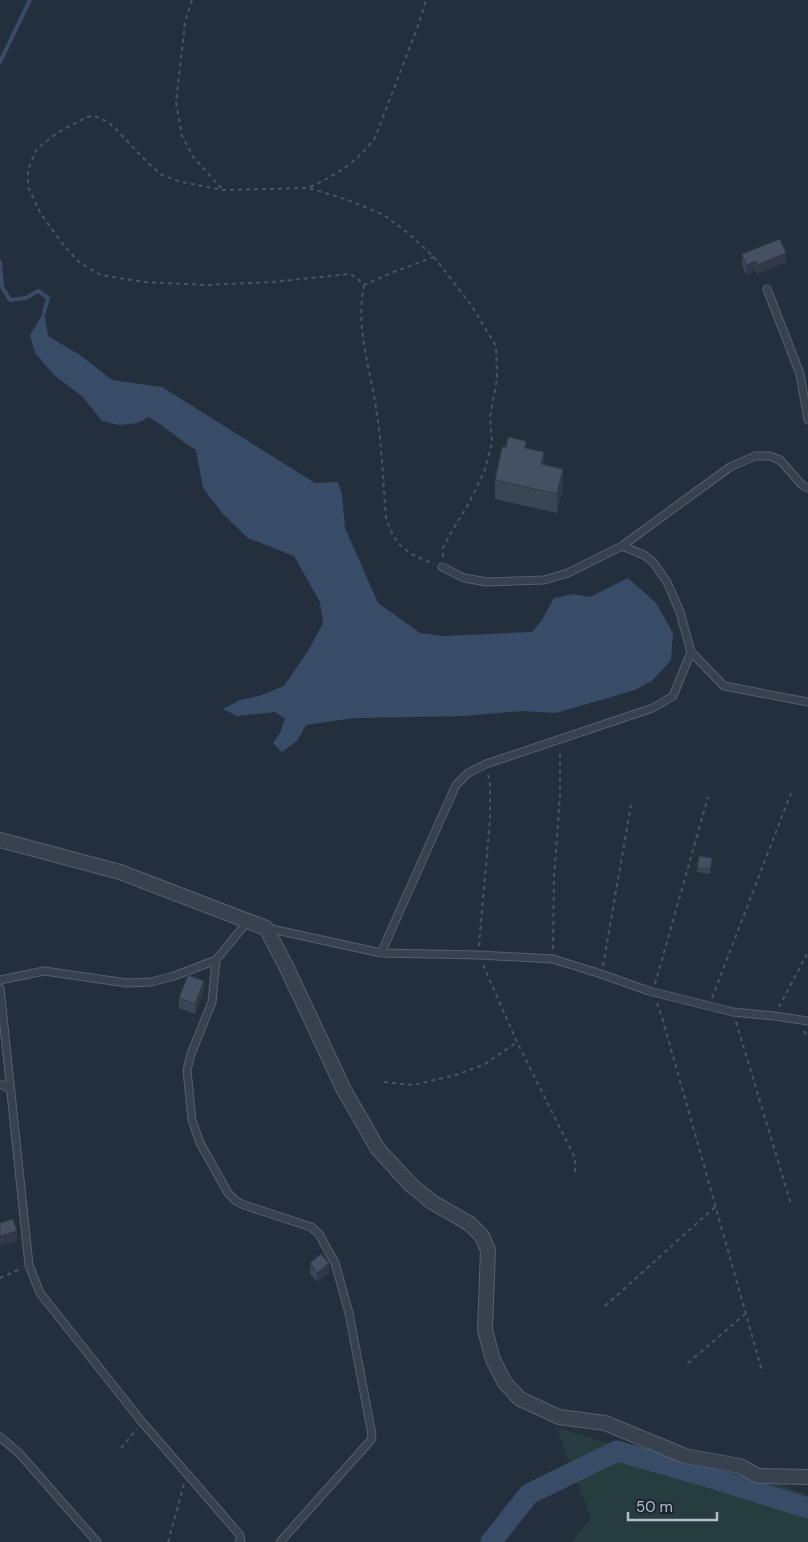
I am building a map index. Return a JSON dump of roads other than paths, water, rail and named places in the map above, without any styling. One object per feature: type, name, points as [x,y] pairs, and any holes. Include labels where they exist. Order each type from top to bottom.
[{"type":"street","points":[[0,840],[120,872],[266,928],[287,968],[344,1090],[378,1149],[410,1185],[432,1202],[470,1224],[482,1236],[488,1250],[485,1330],[493,1360],[505,1383],[520,1399],[559,1417],[605,1423],[685,1456],[740,1466],[758,1476],[808,1476]]},
{"type":"lane","points":[[767,290],[800,374],[808,420]]},
{"type":"lane","points":[[442,567],[464,578],[487,582],[544,580],[568,574],[622,546],[730,467],[755,456],[770,456],[780,460],[802,485],[808,488]]},
{"type":"lane","points":[[622,546],[644,555],[653,562],[667,582],[680,612],[691,652],[724,686],[808,702]]},
{"type":"lane","points":[[380,953],[456,786],[468,773],[486,764],[653,708],[673,696],[691,652]]},
{"type":"lane","points":[[0,980],[44,971],[127,982],[151,982],[174,976],[216,960],[249,920]]},
{"type":"lane","points":[[266,928],[380,953],[553,959],[653,992],[733,1012],[808,1021]]},
{"type":"lane","points":[[216,960],[212,1002],[191,1054],[187,1070],[192,1120],[200,1144],[228,1193],[236,1201],[311,1227],[319,1234],[330,1252],[335,1263],[349,1313],[372,1435],[371,1440],[280,1542]]},
{"type":"lane","points":[[0,988],[29,1265],[40,1293],[142,1422],[239,1534],[242,1541]]},
{"type":"lane","points":[[0,1084],[10,1089]]},
{"type":"lane","points":[[0,1437],[19,1453],[96,1542]]},
{"type":"water","points":[[44,312],[48,336],[80,355],[112,380],[162,387],[315,483],[338,482],[342,494],[345,528],[378,603],[420,633],[443,636],[532,632],[542,620],[554,598],[573,594],[590,597],[628,578],[656,603],[673,633],[671,660],[652,681],[635,690],[556,713],[522,711],[464,716],[354,718],[306,725],[297,741],[282,752],[273,743],[280,733],[285,719],[275,712],[237,716],[223,709],[240,700],[259,696],[284,686],[308,651],[323,623],[320,602],[294,556],[248,538],[223,514],[203,488],[196,450],[149,417],[138,423],[119,425],[102,421],[83,397],[54,375],[35,353],[30,335]]},
{"type":"waterway","points":[[0,62],[30,0]]},
{"type":"waterway","points":[[0,262],[2,287],[10,300],[26,298],[38,291],[48,298],[44,312]]},
{"type":"waterway","points":[[491,1542],[529,1494],[617,1451],[808,1508]]}]
